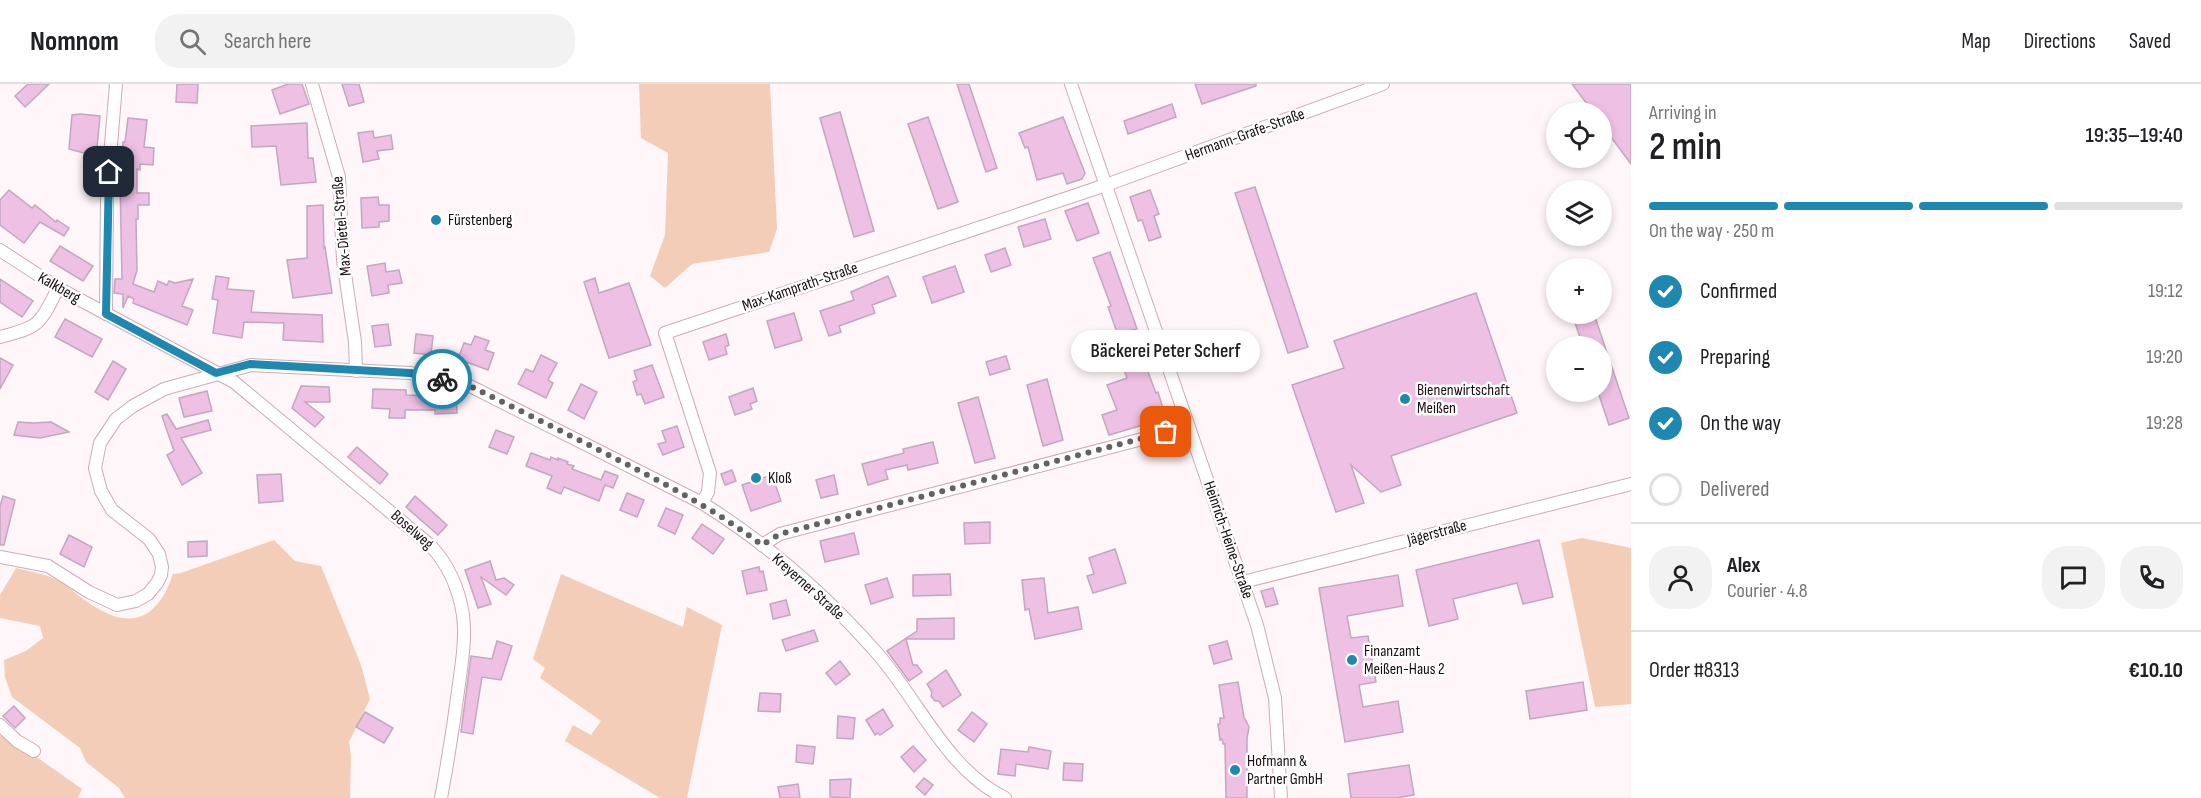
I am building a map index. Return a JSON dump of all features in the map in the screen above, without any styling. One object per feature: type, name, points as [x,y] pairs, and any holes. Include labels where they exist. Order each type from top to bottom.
[{"type":"street","points":[[106,314],[107,194],[116,84]]},
{"type":"street","name":"Max-Dietel-Straße","points":[[312,84],[339,177],[344,260],[355,342],[356,371]]},
{"type":"street","name":"Heinrich-Heine-Straße","points":[[1071,84],[1257,625],[1275,698],[1281,798]]},
{"type":"street","name":"Hermann-Grafe-Straße","points":[[1106,184],[1383,84]]},
{"type":"street","name":"Max-Kamprath-Straße","points":[[702,503],[708,492],[710,473],[664,333],[1106,184]]},
{"type":"street","name":"Kalkberg","points":[[0,250],[58,288],[216,373]]},
{"type":"street","points":[[0,337],[36,325],[43,318],[58,288]]},
{"type":"street","name":"Kreyerner Straße","points":[[0,557],[48,566],[89,592],[117,605],[135,601],[147,594],[157,583],[160,574],[162,567],[159,554],[149,539],[112,510],[101,491],[95,468],[100,443],[116,419],[133,406],[164,389],[250,364],[410,373],[466,384],[702,503],[762,545],[809,584],[874,650],[944,744],[970,772],[993,792],[1005,798]]},
{"type":"street","name":"Boselweg","points":[[216,373],[234,382],[385,506],[430,545],[446,564],[460,601],[464,645],[441,798]]},
{"type":"street","points":[[762,545],[780,534],[1188,427]]},
{"type":"street","name":"Jägerstraße","points":[[1243,582],[1631,484]]},
{"type":"street","points":[[0,725],[17,741],[34,751]]},
{"type":"shaded area","points":[[639,84],[770,84],[777,229],[769,252],[692,264],[665,288],[650,276],[665,235],[668,153],[641,138]]},
{"type":"shaded area","points":[[1582,538],[1631,548],[1631,704],[1595,707],[1561,543]]},
{"type":"shaded area","points":[[274,540],[295,561],[321,566],[361,665],[370,699],[349,742],[350,798],[125,798],[119,788],[86,762],[80,748],[12,697],[5,677],[4,660],[26,651],[43,638],[40,626],[0,618],[0,595],[16,568],[56,579],[109,614],[122,618],[134,618],[153,609],[161,600],[173,574]]},
{"type":"shaded area","points":[[561,574],[683,627],[687,607],[722,625],[687,798],[660,798],[565,741],[573,725],[591,735],[601,721],[540,678],[545,668],[533,659]]},
{"type":"shaded area","points":[[4,734],[82,789],[78,798],[0,798],[0,736]]},
{"type":"building","points":[[28,84],[49,84],[25,107],[15,96]]},
{"type":"building","points":[[177,84],[198,84],[197,103],[176,102]]},
{"type":"building","points":[[288,84],[302,84],[309,104],[280,114],[272,90]]},
{"type":"building","points":[[342,84],[359,84],[364,102],[349,106]]},
{"type":"building","points":[[957,84],[969,84],[997,168],[986,172]]},
{"type":"building","points":[[1195,84],[1256,84],[1256,86],[1202,104]]},
{"type":"building","points":[[1572,84],[1631,84],[1631,164],[1612,138],[1612,102],[1586,102]]},
{"type":"building","points":[[1172,104],[1176,117],[1128,134],[1124,121]]},
{"type":"building","points":[[840,112],[874,231],[854,237],[820,118]]},
{"type":"building","points":[[72,115],[100,116],[96,158],[84,157],[84,153],[69,149]]},
{"type":"building","points":[[928,117],[958,202],[938,209],[908,124]]},
{"type":"building","points":[[1063,117],[1085,173],[1082,179],[1067,184],[1063,173],[1037,180],[1028,147],[1025,148],[1019,133]]},
{"type":"building","points":[[128,118],[147,120],[144,147],[154,148],[153,165],[140,164],[140,170],[137,169],[137,193],[149,193],[149,205],[138,205],[137,270],[133,284],[154,292],[158,281],[167,285],[169,281],[175,283],[193,279],[182,306],[193,310],[187,325],[133,303],[134,299],[128,296],[123,308],[123,294],[114,293],[115,279],[122,279],[120,180],[123,142],[125,142]]},
{"type":"building","points":[[307,123],[308,158],[313,158],[316,182],[281,185],[276,146],[252,147],[251,126]]},
{"type":"building","points":[[373,131],[374,138],[391,135],[393,149],[377,151],[379,159],[363,162],[358,133]]},
{"type":"building","points":[[1255,187],[1308,347],[1288,353],[1235,193]]},
{"type":"building","points":[[9,190],[32,208],[35,205],[56,222],[57,220],[69,228],[64,236],[40,222],[24,243],[0,225],[0,200]]},
{"type":"building","points":[[1150,190],[1159,214],[1154,216],[1161,237],[1149,241],[1142,220],[1138,221],[1130,197]]},
{"type":"building","points":[[378,197],[379,205],[389,205],[389,221],[379,222],[379,227],[362,228],[361,198]]},
{"type":"building","points":[[1088,203],[1099,233],[1077,241],[1065,211]]},
{"type":"building","points":[[323,205],[324,248],[332,293],[293,298],[287,260],[307,258],[307,206]]},
{"type":"building","points":[[1045,219],[1051,239],[1024,247],[1018,227]]},
{"type":"building","points":[[60,246],[93,266],[83,281],[50,261]]},
{"type":"building","points":[[1005,248],[1011,265],[991,272],[985,255]]},
{"type":"building","points":[[1110,252],[1137,329],[1132,330],[1165,415],[1163,419],[1109,435],[1102,415],[1117,410],[1107,385],[1127,378],[1119,354],[1124,352],[1108,307],[1111,306],[1093,258]]},
{"type":"building","points":[[385,263],[386,272],[399,270],[402,283],[388,285],[389,293],[372,296],[367,266]]},
{"type":"building","points":[[955,266],[964,292],[932,303],[923,277]]},
{"type":"building","points":[[216,276],[229,278],[227,289],[254,291],[251,312],[322,315],[323,342],[283,340],[284,323],[244,322],[242,338],[213,333],[218,300],[212,299]]},
{"type":"building","points":[[888,276],[896,296],[872,305],[875,313],[839,326],[841,332],[829,336],[820,311],[854,300],[851,292]]},
{"type":"building","points":[[595,278],[599,293],[629,283],[651,345],[609,358],[584,282]]},
{"type":"building","points":[[0,279],[33,301],[22,317],[0,302]]},
{"type":"building","name":"Bienenwirtschaft Meißen","points":[[1476,293],[1517,413],[1391,456],[1401,485],[1381,492],[1351,465],[1364,503],[1336,512],[1292,385],[1344,368],[1334,341]]},
{"type":"building","points":[[794,313],[802,340],[775,348],[767,321]]},
{"type":"building","points":[[65,319],[102,339],[92,357],[55,337]]},
{"type":"building","points":[[388,324],[391,345],[375,347],[372,326]]},
{"type":"building","points":[[1575,324],[1597,324],[1601,336],[1580,336]]},
{"type":"building","points":[[416,334],[433,336],[431,355],[414,353]]},
{"type":"building","points":[[726,334],[729,345],[725,347],[727,354],[709,360],[703,342]]},
{"type":"building","points":[[475,336],[489,341],[485,350],[494,353],[488,370],[458,359],[464,343],[471,345]]},
{"type":"building","points":[[541,355],[557,363],[548,380],[553,383],[546,398],[518,384],[526,369],[533,372]]},
{"type":"building","points":[[1006,356],[1010,369],[990,375],[986,362]]},
{"type":"building","points":[[0,358],[13,365],[0,389]]},
{"type":"building","points":[[113,361],[126,369],[108,400],[95,392]]},
{"type":"building","points":[[652,365],[664,397],[645,404],[641,394],[637,395],[633,382],[637,380],[634,371]]},
{"type":"building","points":[[1612,367],[1629,418],[1609,425],[1601,402],[1612,402]]},
{"type":"building","points":[[1047,379],[1063,440],[1043,446],[1027,385]]},
{"type":"building","points":[[581,384],[597,392],[584,419],[568,410]]},
{"type":"building","points":[[301,386],[329,387],[330,402],[305,402],[324,417],[315,427],[292,408]]},
{"type":"building","points":[[753,388],[757,401],[750,404],[752,409],[735,415],[729,397]]},
{"type":"building","points":[[373,389],[406,390],[406,395],[434,396],[435,392],[456,392],[457,413],[435,414],[435,410],[405,410],[405,418],[389,418],[390,409],[372,408]]},
{"type":"building","points":[[207,391],[212,411],[184,417],[179,398]]},
{"type":"building","points":[[978,397],[995,458],[975,463],[958,403]]},
{"type":"building","points":[[167,414],[176,429],[208,420],[211,430],[181,438],[202,473],[182,485],[167,455],[174,451],[162,416]]},
{"type":"building","points":[[18,422],[51,422],[69,432],[40,438],[14,435]]},
{"type":"building","points":[[677,426],[684,447],[663,455],[658,444],[666,442],[662,431]]},
{"type":"building","points":[[496,430],[514,437],[507,454],[489,447]]},
{"type":"building","points":[[933,442],[938,463],[908,470],[907,465],[885,470],[888,479],[868,485],[862,464],[904,453],[903,449]]},
{"type":"building","points":[[357,447],[388,474],[380,484],[348,457]]},
{"type":"building","points":[[531,453],[550,460],[551,457],[558,460],[558,458],[574,466],[572,469],[601,480],[605,471],[618,476],[613,488],[605,485],[599,501],[564,487],[561,494],[547,488],[552,476],[526,466]]},
{"type":"building","points":[[732,470],[736,481],[725,485],[721,474]]},
{"type":"building","points":[[281,474],[283,501],[259,503],[257,475]]},
{"type":"building","points":[[772,475],[781,501],[751,511],[742,485]]},
{"type":"building","points":[[834,475],[838,494],[821,498],[816,480]]},
{"type":"building","points":[[627,493],[644,500],[637,517],[620,510]]},
{"type":"building","points":[[3,496],[15,500],[4,545],[0,545],[0,506]]},
{"type":"building","points":[[415,496],[447,525],[438,535],[406,507]]},
{"type":"building","points":[[666,508],[683,515],[675,534],[658,526]]},
{"type":"building","points":[[990,522],[990,543],[965,544],[964,523]]},
{"type":"building","points":[[702,524],[724,539],[713,554],[692,538]]},
{"type":"building","points":[[854,533],[859,554],[825,562],[820,541]]},
{"type":"building","points":[[69,535],[92,547],[84,567],[60,554]]},
{"type":"building","points":[[1539,540],[1553,597],[1523,604],[1517,583],[1453,599],[1458,619],[1429,626],[1416,570]]},
{"type":"building","points":[[207,541],[207,556],[188,557],[188,542]]},
{"type":"building","points":[[1115,549],[1126,583],[1093,593],[1087,576],[1094,574],[1089,558]]},
{"type":"building","points":[[490,561],[496,580],[504,578],[514,585],[506,595],[481,577],[491,604],[478,608],[465,570]]},
{"type":"building","points":[[759,567],[760,572],[763,571],[767,590],[747,594],[742,571]]},
{"type":"building","points":[[950,574],[951,595],[913,596],[913,575]]},
{"type":"building","name":"Finanzamt Meißen-Haus 2","points":[[1398,575],[1403,606],[1347,616],[1351,638],[1368,636],[1376,682],[1359,685],[1363,707],[1398,701],[1403,732],[1345,742],[1319,588]]},
{"type":"building","points":[[887,578],[893,597],[871,604],[865,585]]},
{"type":"building","points":[[1044,578],[1048,613],[1078,607],[1082,629],[1035,639],[1029,609],[1025,610],[1022,580]]},
{"type":"building","points":[[1273,588],[1278,604],[1266,607],[1261,591]]},
{"type":"building","points":[[786,600],[790,615],[773,619],[770,604]]},
{"type":"building","points":[[954,618],[954,639],[906,639],[913,665],[917,665],[922,672],[909,681],[887,651],[917,631],[917,619]]},
{"type":"building","points":[[814,630],[818,641],[786,651],[782,640]]},
{"type":"building","points":[[497,641],[512,646],[501,680],[482,677],[473,734],[461,732],[471,656],[492,659]]},
{"type":"building","points":[[1227,641],[1232,659],[1214,664],[1209,646]]},
{"type":"building","points":[[840,661],[850,674],[836,685],[826,673]]},
{"type":"building","points":[[946,670],[961,695],[943,707],[931,696],[932,692],[927,684]]},
{"type":"building","points":[[1238,682],[1244,717],[1249,727],[1247,798],[1226,798],[1225,744],[1222,739],[1220,740],[1218,724],[1220,724],[1220,718],[1224,718],[1219,685]]},
{"type":"building","points":[[1583,682],[1587,710],[1530,719],[1526,691]]},
{"type":"building","points":[[760,693],[781,694],[780,712],[758,711]]},
{"type":"building","points":[[14,706],[25,718],[15,728],[3,716]]},
{"type":"building","points":[[883,709],[893,726],[880,735],[878,733],[875,735],[866,720]]},
{"type":"building","points":[[365,712],[393,728],[384,743],[356,727]]},
{"type":"building","points":[[972,712],[987,724],[974,742],[958,730]]},
{"type":"building","points":[[838,716],[855,718],[853,739],[837,738]]},
{"type":"building","points":[[797,745],[815,747],[813,764],[796,762]]},
{"type":"building","points":[[913,746],[926,760],[914,772],[901,757]]},
{"type":"building","points":[[1029,747],[1051,751],[1048,769],[1016,764],[1015,776],[998,774],[1001,749],[1028,752]]},
{"type":"building","points":[[1064,763],[1083,764],[1082,781],[1063,780]]},
{"type":"building","points":[[1409,765],[1414,795],[1396,798],[1351,798],[1348,774]]},
{"type":"building","points":[[924,778],[933,785],[925,795],[916,787]]},
{"type":"building","points":[[851,779],[850,798],[830,797],[830,780]]},
{"type":"building","points":[[798,784],[800,798],[780,798],[778,787]]},
{"type":"way so far","points":[[442,379],[466,384],[702,503],[762,545],[780,534],[1166,432]]},
{"type":"place","name":"Fürstenberg","points":[[436,220]]},
{"type":"place","name":"Bienenwirtschaft Meißen","points":[[1405,399]]},
{"type":"place","name":"Bäckerei Peter Scherf","points":[[1166,432]]},
{"type":"place","name":"Kloß","points":[[756,478]]},
{"type":"place","name":"Finanzamt Meißen-Haus 2","points":[[1352,660]]},
{"type":"place","name":"Hofmann & Partner GmbH","points":[[1235,770]]},
{"type":"route","points":[[109,172],[106,314],[216,373],[250,364],[410,373],[442,379]]}]
